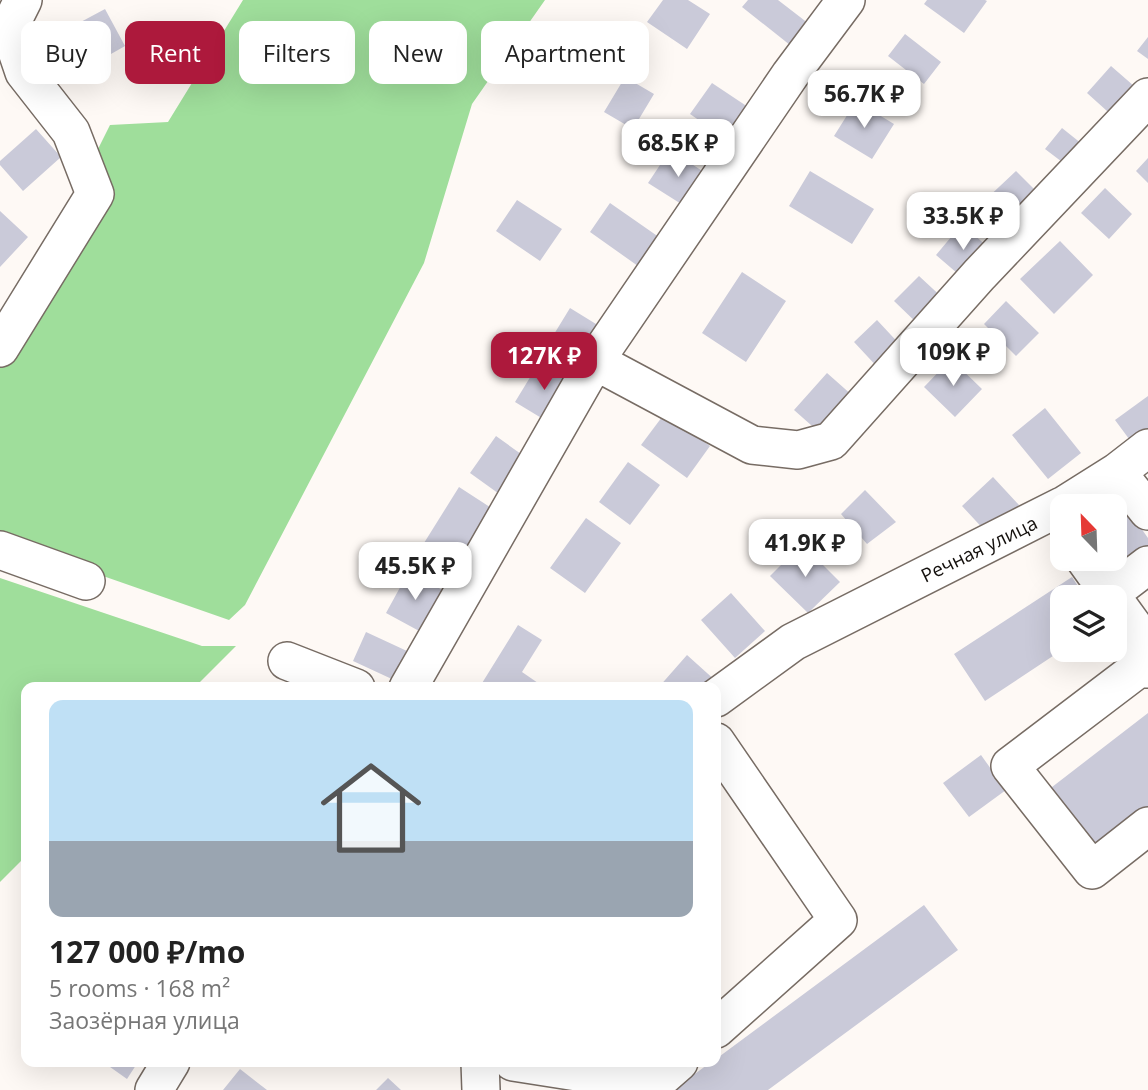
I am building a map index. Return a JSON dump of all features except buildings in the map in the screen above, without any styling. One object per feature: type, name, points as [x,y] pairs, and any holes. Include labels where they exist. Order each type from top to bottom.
[{"type":"street","points":[[411,682],[595,361],[790,75],[846,0]]},
{"type":"street","points":[[0,348],[95,194],[71,132],[24,72],[11,22]]},
{"type":"street","points":[[595,361],[752,445],[798,450],[831,440],[979,275],[1148,97]]},
{"type":"street","name":"Речная улица","points":[[1087,494],[1148,449]]},
{"type":"street","points":[[1117,472],[1148,511]]},
{"type":"street","name":"Речная улица","points":[[721,694],[793,642],[1050,519]]},
{"type":"street","points":[[0,550],[86,581]]},
{"type":"street","points":[[1126,585],[1148,565]]},
{"type":"street","points":[[1127,618],[1136,630],[1143,668],[1010,766],[1092,870],[1148,826]]},
{"type":"street","points":[[287,661],[341,682]]},
{"type":"street","points":[[721,749],[838,920],[721,1025]]},
{"type":"street","points":[[154,1090],[168,1067]]},
{"type":"street","points":[[480,1067],[481,1090]]},
{"type":"street","points":[[545,1067],[654,1084],[673,1067]]},
{"type":"green space","points":[[243,0],[545,0],[530,21],[481,21],[481,84],[486,84],[472,104],[424,263],[245,605],[229,620],[0,540],[0,345],[110,125],[168,122],[191,84],[225,84],[225,29]]},
{"type":"green space","points":[[0,578],[202,646],[236,646],[200,682],[21,682],[21,861],[0,882]]}]
